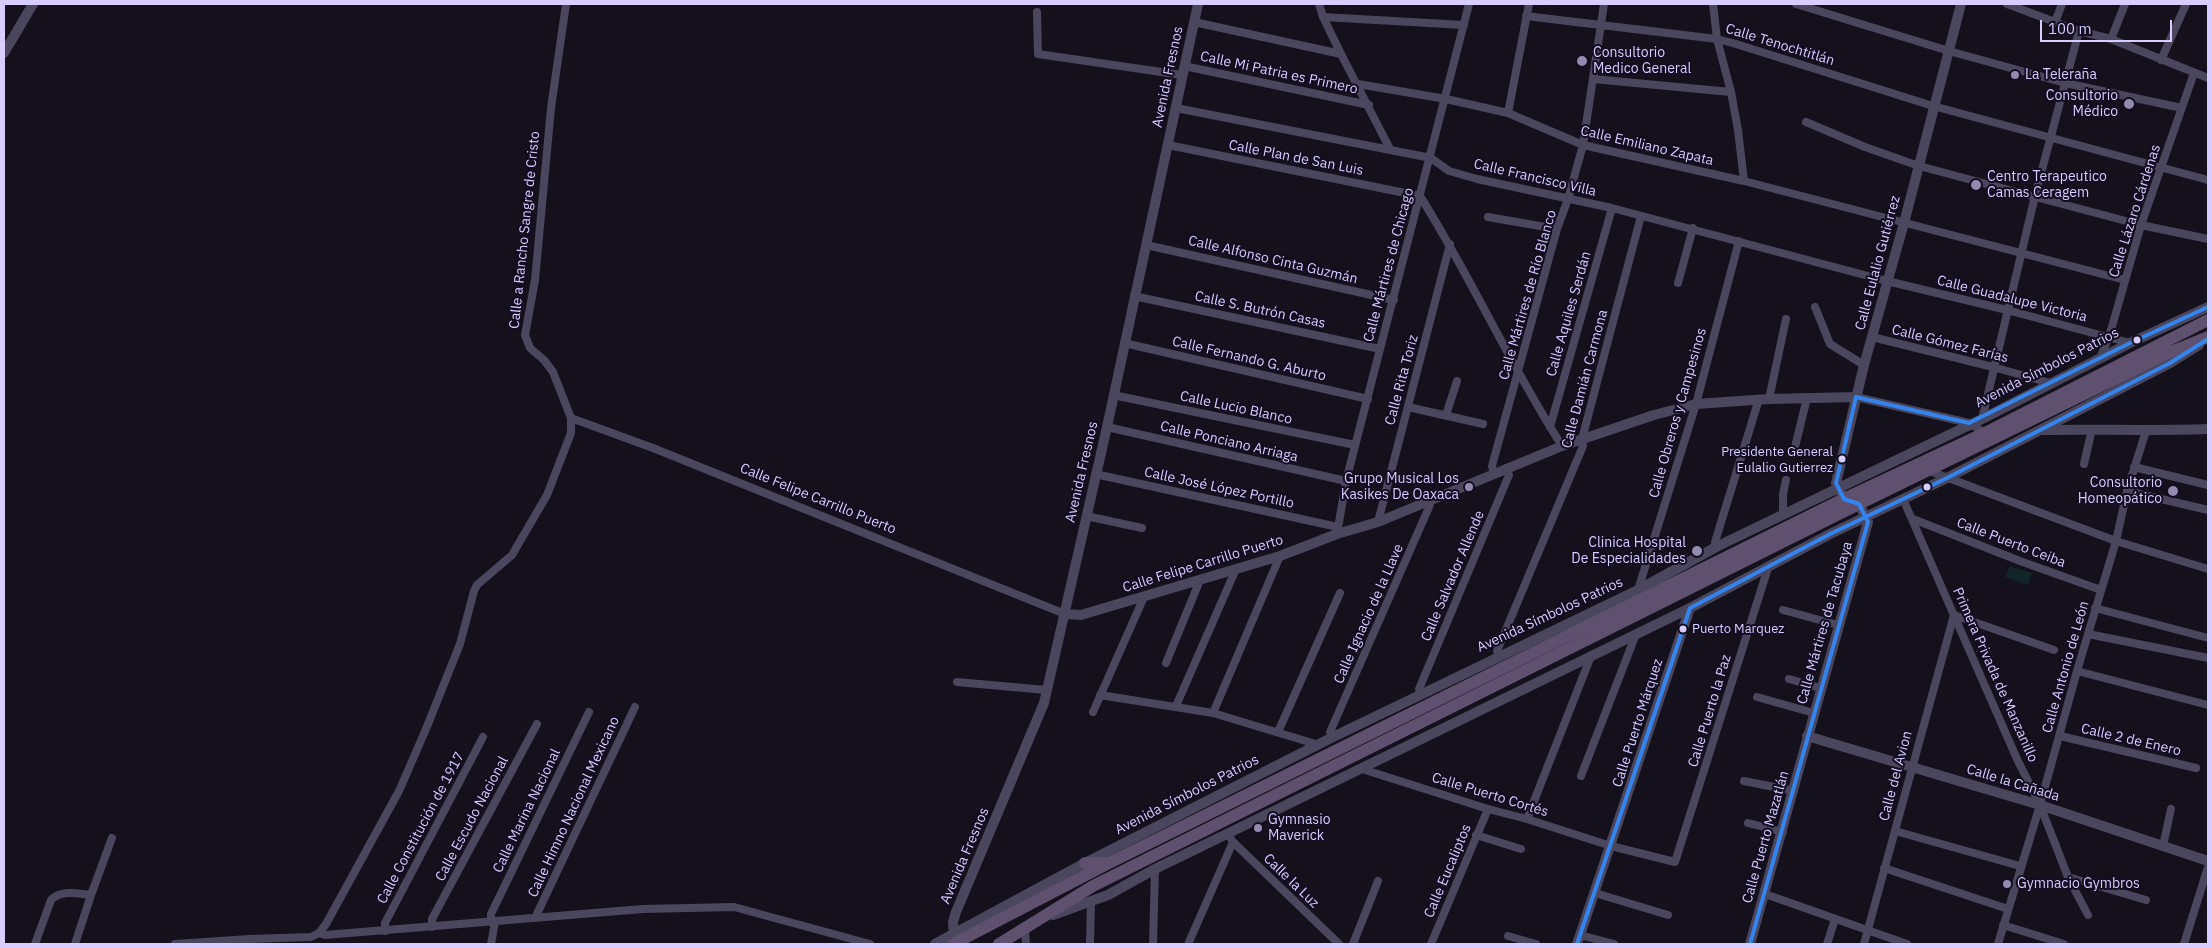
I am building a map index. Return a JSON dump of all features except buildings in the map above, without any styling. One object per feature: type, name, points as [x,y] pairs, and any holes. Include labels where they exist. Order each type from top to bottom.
[{"type":"main road","name":"Avenida Símbolos Patrios","points":[[954,941],[1841,494],[1916,466],[2208,320]]},
{"type":"main road","points":[[999,944],[1102,882],[1859,504],[1930,471],[2166,354],[2208,338]]},
{"type":"main road","points":[[1084,863],[1108,863]]},
{"type":"street","points":[[4,53],[33,4]]},
{"type":"street","name":"Calle a Rancho Sangre de Cristo","points":[[319,933],[326,924],[398,791],[426,729],[460,644],[477,585],[512,555],[547,495],[571,433],[571,418],[553,372],[544,360],[530,348],[525,334],[535,280],[551,108],[566,4]]},
{"type":"street","name":"Avenida Fresnos","points":[[954,941],[953,922],[956,912],[1044,703],[1107,427],[1198,4]]},
{"type":"street","points":[[1319,4],[1323,17],[1341,54],[1390,149]]},
{"type":"street","name":"Calle Mártires de Chicago","points":[[1337,531],[1355,445],[1431,158],[1469,4]]},
{"type":"street","points":[[1508,113],[1529,4]]},
{"type":"street","name":"Calle Mártires de Río Blanco","points":[[1494,473],[1492,466],[1582,145],[1604,4]]},
{"type":"street","points":[[1713,4],[1717,39],[1731,92],[1744,181]]},
{"type":"street","points":[[1796,4],[1949,51],[2065,83],[2182,108]]},
{"type":"street","name":"Calle Eulalio Gutiérrez","points":[[1841,494],[1836,483],[1856,397],[1961,4]]},
{"type":"street","points":[[2007,4],[2079,31],[2112,39],[2208,78]]},
{"type":"street","points":[[2055,22],[2062,4]]},
{"type":"street","points":[[2112,39],[2126,4]]},
{"type":"street","points":[[2161,60],[2186,4]]},
{"type":"street","name":"Calle Mi Patria es Primero","points":[[1037,12],[1038,54],[1183,71],[1368,105]]},
{"type":"street","name":"Calle Tenochtitlán","points":[[1526,16],[1717,39],[1933,106],[2208,180]]},
{"type":"street","points":[[1323,17],[1464,25]]},
{"type":"street","points":[[1194,22],[1341,54]]},
{"type":"street","points":[[1982,419],[2007,310],[2023,253],[2035,196],[2079,31]]},
{"type":"street","name":"Calle Lázaro Cárdenas","points":[[2100,358],[2109,336],[2141,225],[2194,73]]},
{"type":"street","points":[[1593,78],[1731,92]]},
{"type":"street","name":"Calle Emiliano Zapata","points":[[1358,84],[1446,99],[1508,113],[1582,145],[1744,181],[2126,280]]},
{"type":"street","name":"Calle Francisco Villa","points":[[1176,108],[1431,158],[1449,171],[1693,228],[1887,281]]},
{"type":"street","points":[[1806,122],[1865,147],[1919,166],[2141,225],[2208,240]]},
{"type":"street","name":"Calle Plan de San Luis","points":[[1168,145],[1420,196]]},
{"type":"street","points":[[1420,196],[1450,244],[1519,373],[1562,446]]},
{"type":"street","name":"Calle Aquiles Serdán","points":[[1550,427],[1612,208]]},
{"type":"street","name":"Calle Damián Carmona","points":[[1499,656],[1498,651],[1583,446],[1582,439],[1641,216]]},
{"type":"street","points":[[1488,217],[1557,229]]},
{"type":"street","points":[[1678,283],[1693,228]]},
{"type":"street","name":"Calle Obreros y Campesinos","points":[[1638,590],[1696,404],[1739,241]]},
{"type":"street","name":"Calle Rita Toriz","points":[[1378,522],[1450,244]]},
{"type":"street","name":"Calle Alfonso Cinta Guzmán","points":[[1146,245],[1394,300]]},
{"type":"street","name":"Calle Guadalupe Victoria","points":[[1887,281],[2109,336],[2130,343]]},
{"type":"street","name":"Calle S. Butrón Casas","points":[[1134,296],[1380,349]]},
{"type":"street","points":[[1815,307],[1830,344],[1864,365]]},
{"type":"street","name":"Avenida Símbolos Patrios","points":[[935,944],[954,941],[1084,863],[1421,693],[1638,590],[1718,546],[1783,514],[1841,494],[1969,423],[1982,419],[2130,343],[2208,307]]},
{"type":"street","points":[[1718,546],[1715,542],[1764,399],[1786,319]]},
{"type":"street","name":"Calle Gómez Farías","points":[[1872,337],[2050,383]]},
{"type":"street","points":[[1041,919],[1108,895],[1155,869],[1230,838],[1362,769],[1690,608],[1830,534],[1947,478],[2170,363],[2208,338]]},
{"type":"street","name":"Calle Fernando G. Aburto","points":[[1124,343],[1368,398]]},
{"type":"street","points":[[1446,416],[1457,381]]},
{"type":"street","name":"Calle Lucio Blanco","points":[[1113,394],[1355,445]]},
{"type":"street","points":[[1856,397],[1969,423],[1985,433]]},
{"type":"street","name":"Calle Felipe Carrillo Puerto","points":[[571,418],[653,448],[1065,614],[1081,615],[1280,556],[1337,531],[1378,522],[1562,446],[1654,415],[1696,404],[1764,399],[1856,397]]},
{"type":"street","points":[[1794,451],[1807,398]]},
{"type":"street","points":[[1408,407],[1483,424]]},
{"type":"street","name":"Calle Ponciano Arriaga","points":[[1107,427],[1346,481]]},
{"type":"street","points":[[2084,464],[2092,429]]},
{"type":"street","points":[[2011,430],[2092,429],[2146,431],[2208,429]]},
{"type":"street","name":"Calle Antonio de León","points":[[1998,944],[2060,736],[2095,608],[2116,541],[2127,490],[2146,431]]},
{"type":"street","points":[[1916,466],[2116,541],[2208,569]]},
{"type":"street","points":[[2134,467],[2208,485]]},
{"type":"street","name":"Calle Salvador Allende","points":[[1421,693],[1419,689],[1509,475],[1507,468]]},
{"type":"street","name":"Calle José López Portillo","points":[[1095,474],[1337,531]]},
{"type":"street","points":[[1783,514],[1783,494],[1786,480]]},
{"type":"street","points":[[2127,490],[2208,510]]},
{"type":"street","points":[[1841,494],[1859,504],[1866,517]]},
{"type":"street","name":"Primera Privada de Manzanillo","points":[[1903,499],[1913,518],[2016,759],[2040,805],[2068,877],[2088,915]]},
{"type":"street","name":"Calle Ignacio de la Llave","points":[[1333,738],[1330,732],[1430,505],[1429,500]]},
{"type":"street","points":[[1086,516],[1142,528]]},
{"type":"street","name":"Calle Mártires de Tacubaya","points":[[1807,736],[1868,522],[1866,517]]},
{"type":"street","name":"Calle Puerto Ceiba","points":[[1913,518],[2020,561],[2101,590]]},
{"type":"street","points":[[1824,522],[1830,534]]},
{"type":"street","points":[[1213,713],[1280,556]]},
{"type":"street","name":"Calle Puerto la Paz","points":[[1675,862],[1768,568]]},
{"type":"street","points":[[1176,706],[1236,569]]},
{"type":"street","points":[[1166,663],[1200,580]]},
{"type":"street","points":[[1278,732],[1340,593]]},
{"type":"street","points":[[1093,712],[1144,597]]},
{"type":"street","name":"Calle Puerto Márquez","points":[[1579,940],[1690,608]]},
{"type":"street","points":[[2095,608],[2208,638]]},
{"type":"street","points":[[1783,610],[1838,625]]},
{"type":"street","points":[[1954,615],[2054,650]]},
{"type":"street","name":"Calle del Avion","points":[[1864,944],[1954,615]]},
{"type":"street","points":[[1582,776],[1636,634]]},
{"type":"street","points":[[2088,634],[2208,658]]},
{"type":"street","points":[[1527,819],[1591,656]]},
{"type":"street","points":[[2077,671],[2208,705]]},
{"type":"street","points":[[1789,679],[1820,688]]},
{"type":"street","points":[[957,682],[1046,690]]},
{"type":"street","points":[[1100,695],[1213,713],[1319,745]]},
{"type":"street","points":[[1757,697],[1814,713]]},
{"type":"street","name":"Calle Himno Nacional Mexicano","points":[[535,918],[635,707]]},
{"type":"street","name":"Calle Marina Nacional","points":[[492,944],[493,922],[490,914],[589,712]]},
{"type":"street","name":"Calle Escudo Nacional","points":[[432,926],[432,919],[537,724]]},
{"type":"street","name":"Calle la Cañada","points":[[1807,736],[2040,805],[2208,861]]},
{"type":"street","name":"Calle Puerto Mazatlán","points":[[1750,944],[1783,832],[1807,736]]},
{"type":"street","name":"Calle 2 de Enero","points":[[2060,736],[2196,768]]},
{"type":"street","name":"Calle Constitución de 1917","points":[[385,931],[385,924],[483,737]]},
{"type":"street","name":"Calle Puerto Cortés","points":[[1362,769],[1611,846],[1675,862]]},
{"type":"street","points":[[1744,781],[1794,791]]},
{"type":"street","name":"Calle Eucaliptos","points":[[1431,944],[1488,808]]},
{"type":"street","points":[[2163,846],[2171,808]]},
{"type":"street","points":[[1748,823],[1783,832]]},
{"type":"street","points":[[1895,831],[2020,866]]},
{"type":"street","points":[[1476,835],[1521,849]]},
{"type":"street","points":[[76,944],[91,895],[112,838]]},
{"type":"street","points":[[1189,942],[1230,838]]},
{"type":"street","name":"Calle la Luz","points":[[1230,838],[1339,944]]},
{"type":"street","points":[[2184,944],[2208,866]]},
{"type":"street","points":[[1884,868],[2008,909]]},
{"type":"street","points":[[1153,944],[1155,869]]},
{"type":"street","points":[[2068,877],[2146,900]]},
{"type":"street","points":[[1353,944],[1378,881]]},
{"type":"street","points":[[35,944],[51,900],[56,895],[67,892],[91,895]]},
{"type":"street","points":[[1595,893],[1668,915]]},
{"type":"street","points":[[1765,894],[1907,944]]},
{"type":"street","points":[[1090,944],[1091,902]]},
{"type":"street","points":[[175,944],[247,942],[311,937],[319,933],[325,935],[385,931],[643,909],[734,907],[870,944]]},
{"type":"street","points":[[1827,944],[1835,918]]},
{"type":"street","points":[[2003,925],[2064,944]]},
{"type":"street","points":[[1025,930],[1026,944]]},
{"type":"street","points":[[1327,944],[1330,936]]},
{"type":"street","points":[[1508,936],[1536,944]]},
{"type":"street","points":[[1579,940],[1614,944]]},
{"type":"green space","points":[[2010,566],[2032,573],[2028,585],[2005,577]]},
{"type":"transit line","points":[[1750,944],[1868,522],[1859,504],[1844,499],[1836,483],[1856,397],[1969,423],[2130,343],[2208,307]]},
{"type":"transit line","points":[[1577,944],[1690,608],[1830,534],[1947,478],[2170,363],[2208,339]]},
{"type":"place","name":"Consultorio Medico General","points":[[1582,61]]},
{"type":"place","name":"La Teleraña","points":[[2015,75]]},
{"type":"place","name":"Consultorio Médico","points":[[2129,104]]},
{"type":"place","name":"Centro Terapeutico Camas Ceragem","points":[[1976,185]]},
{"type":"place","name":"Presidente General Eulalio Gutierrez","points":[[1842,459]]},
{"type":"place","name":"Grupo Musical Los Kasikes De Oaxaca","points":[[1469,487]]},
{"type":"place","name":"Consultorio Homeopático","points":[[2173,491]]},
{"type":"place","name":"Clinica Hospital De Especialidades","points":[[1697,551]]},
{"type":"place","name":"Puerto Marquez","points":[[1683,629]]},
{"type":"place","name":"Gymnasio Maverick","points":[[1258,828]]},
{"type":"place","name":"Gymnacio Gymbros","points":[[2007,884]]}]
